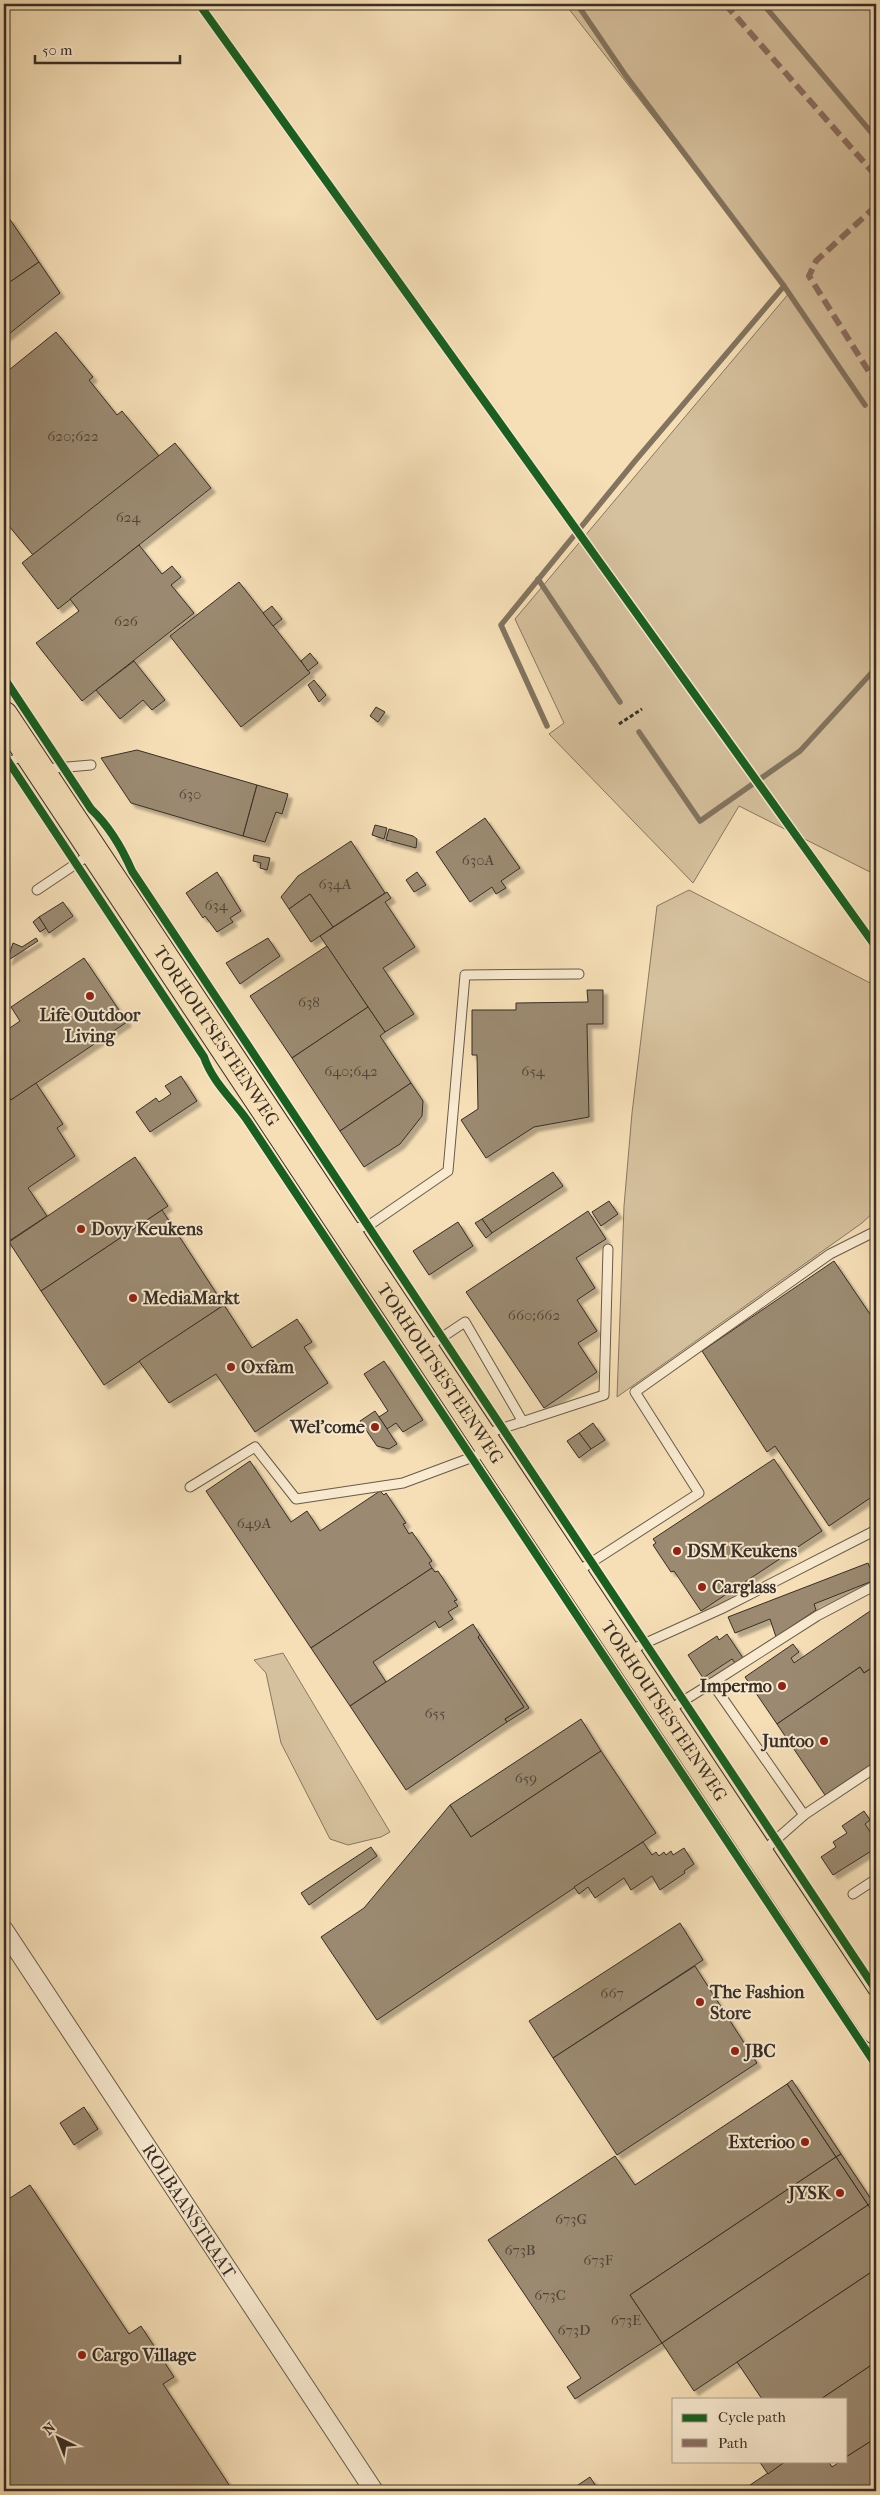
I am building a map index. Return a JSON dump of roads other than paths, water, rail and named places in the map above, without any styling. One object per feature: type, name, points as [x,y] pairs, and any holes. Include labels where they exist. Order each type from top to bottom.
[{"type":"main road","name":"TORHOUTSESTEENWEG","points":[[4,716],[760,1854],[867,2000],[876,2030]]},
{"type":"street","name":"ROLBAANSTRAAT","points":[[4,1930],[374,2491]]},
{"type":"lane","points":[[4,766],[33,760],[91,765]]},
{"type":"lane","points":[[37,890],[94,852]]},
{"type":"lane","points":[[346,1229],[368,1226],[448,1171],[466,975],[579,974]]},
{"type":"lane","points":[[574,1574],[699,1492],[635,1392],[830,1254],[876,1231]]},
{"type":"lane","points":[[190,1487],[255,1447],[296,1499],[403,1483],[457,1465],[487,1442],[523,1422],[604,1395],[608,1249]]},
{"type":"lane","points":[[425,1349],[465,1322],[523,1422]]},
{"type":"lane","points":[[626,1652],[721,1609],[876,1530]]},
{"type":"lane","points":[[666,1712],[817,1616],[876,1585]]},
{"type":"lane","points":[[712,1683],[804,1815]]},
{"type":"lane","points":[[760,1854],[804,1815],[876,1767]]},
{"type":"lane","points":[[853,1894],[876,1879]]},
{"type":"waterway","points":[[547,726],[501,625],[635,461],[784,286],[626,76],[577,4]]},
{"type":"waterway","points":[[763,4],[876,138]]},
{"type":"waterway","points":[[784,286],[865,405]]},
{"type":"waterway","points":[[538,579],[620,702]]},
{"type":"waterway","points":[[639,732],[700,821],[800,751],[876,668]]},
{"type":"place","name":"Life Outdoor Living","points":[[90,996]]},
{"type":"place","name":"Dovy Keukens","points":[[81,1229]]},
{"type":"place","name":"MediaMarkt","points":[[133,1298]]},
{"type":"place","name":"Oxfam","points":[[231,1367]]},
{"type":"place","name":"Wel'come","points":[[375,1427]]},
{"type":"place","name":"DSM Keukens","points":[[677,1551]]},
{"type":"place","name":"Carglass","points":[[702,1587]]},
{"type":"place","name":"Impermo","points":[[782,1686]]},
{"type":"place","name":"Juntoo","points":[[824,1741]]},
{"type":"place","name":"The Fashion Store","points":[[700,2002]]},
{"type":"place","name":"JBC","points":[[735,2051]]},
{"type":"place","name":"Exterioo","points":[[805,2142]]},
{"type":"place","name":"JYSK","points":[[840,2193]]},
{"type":"place","name":"Cargo Village","points":[[82,2355]]}]
